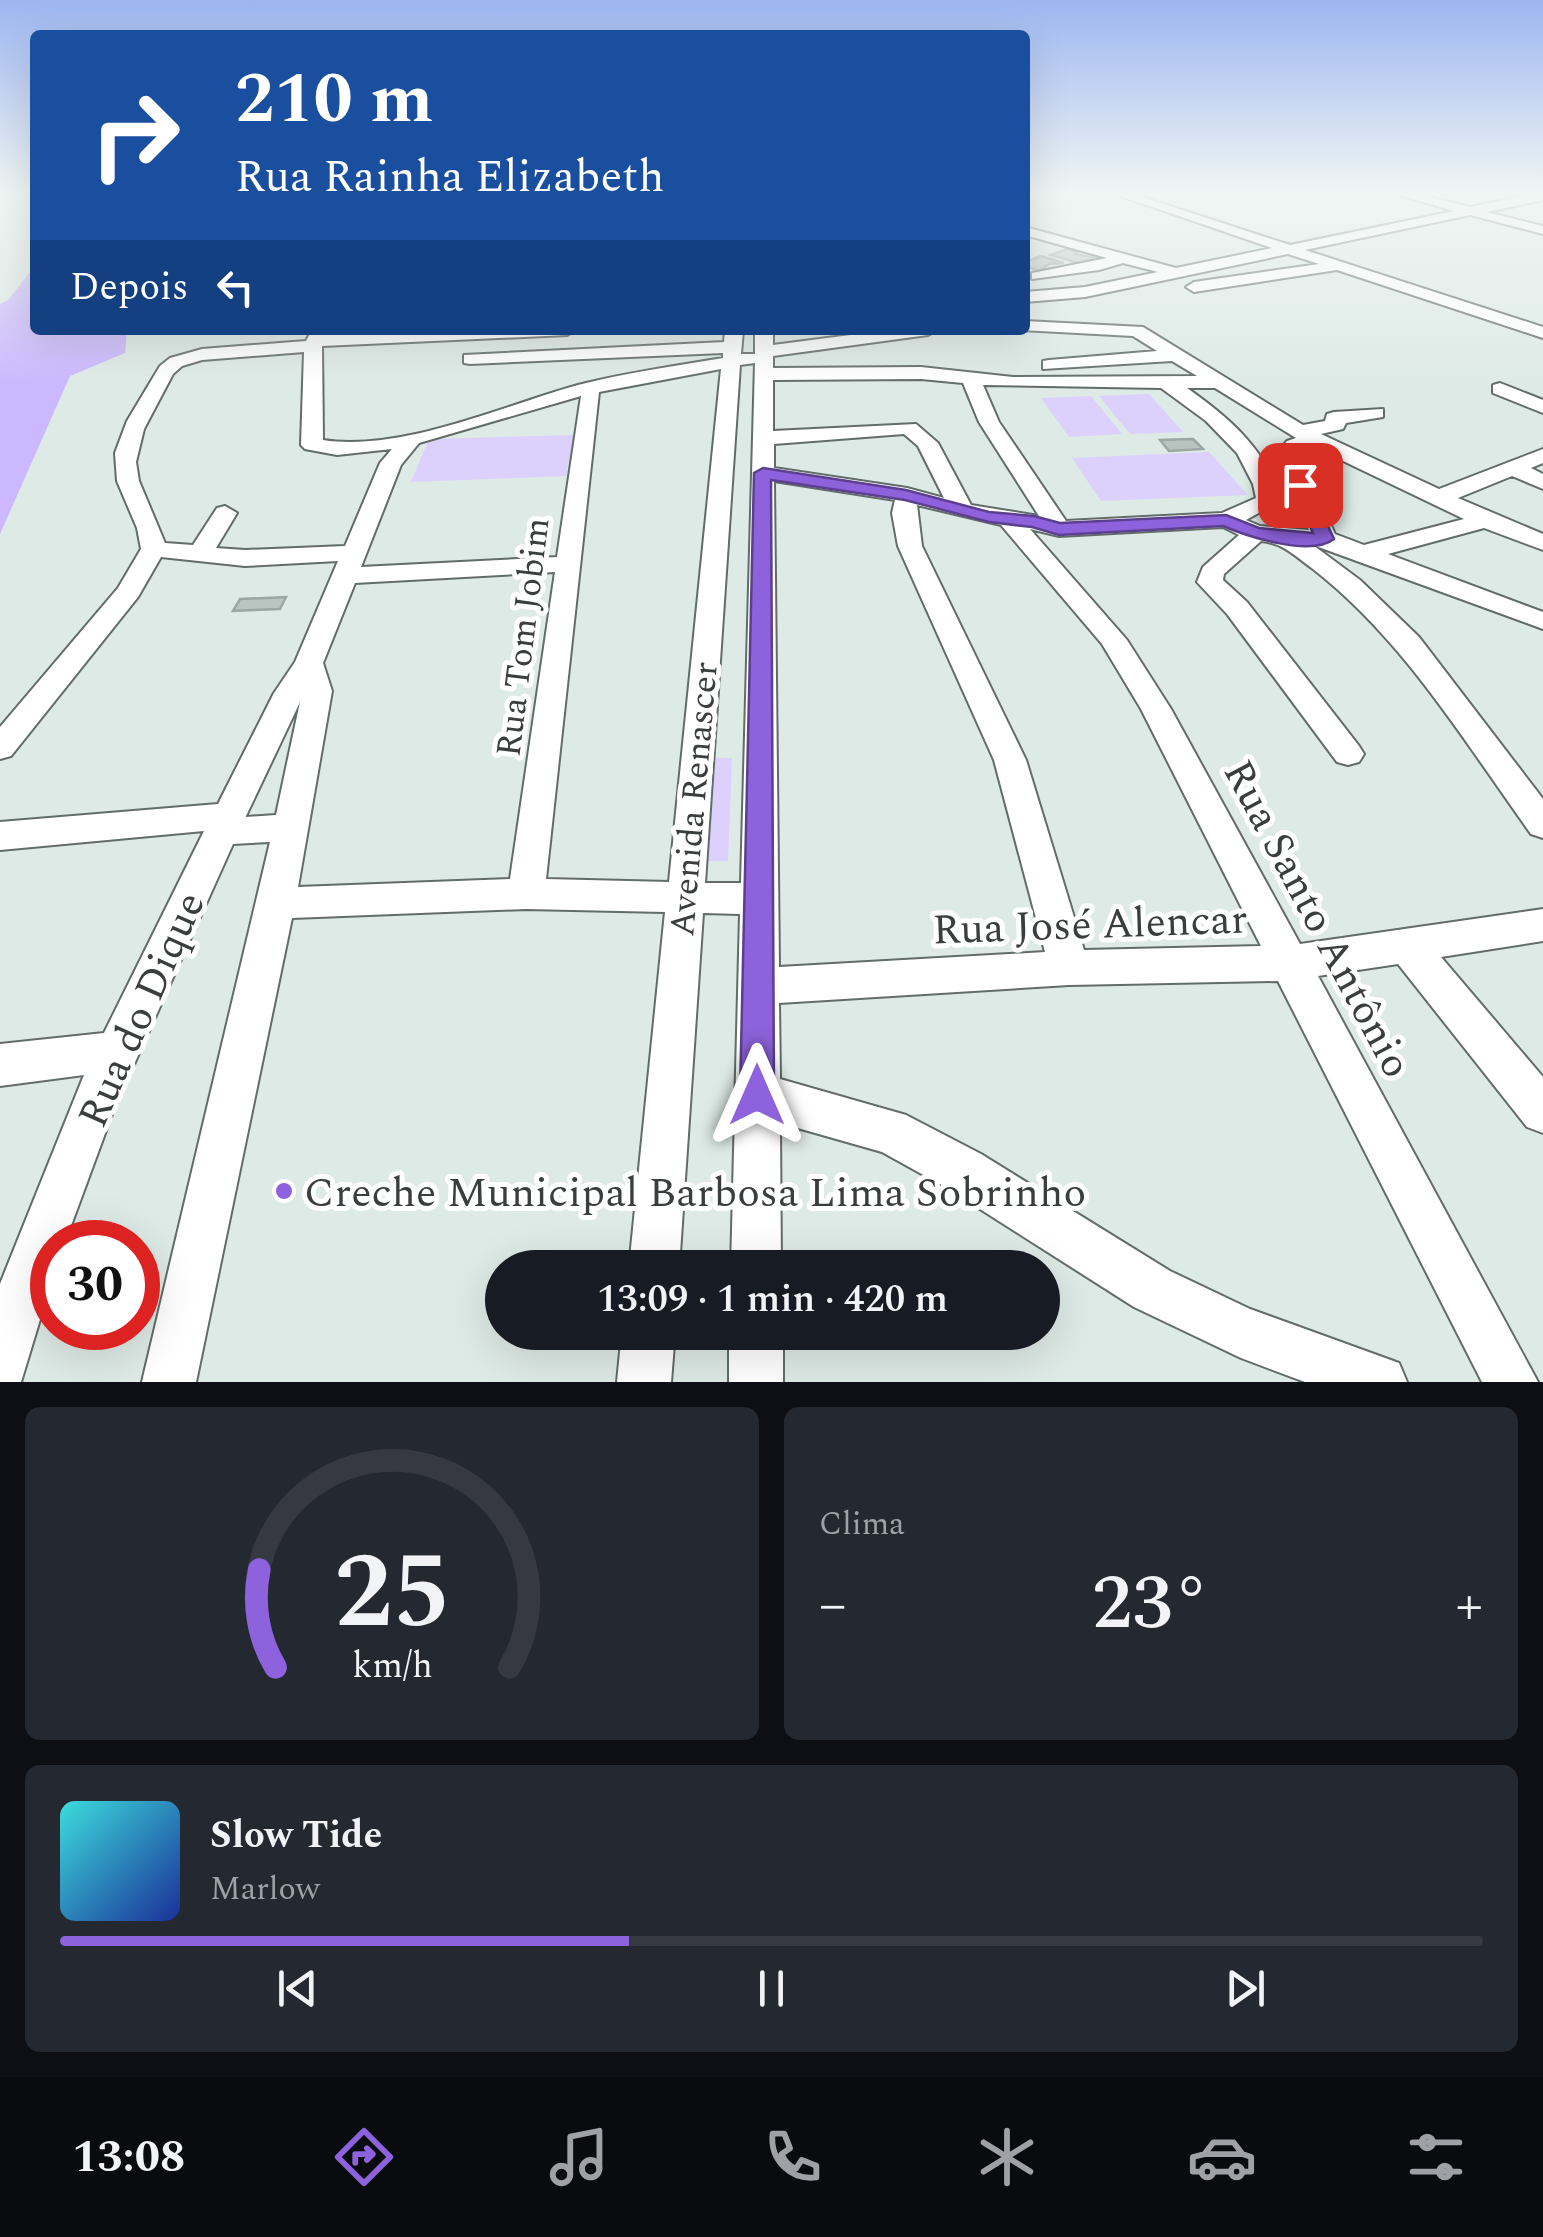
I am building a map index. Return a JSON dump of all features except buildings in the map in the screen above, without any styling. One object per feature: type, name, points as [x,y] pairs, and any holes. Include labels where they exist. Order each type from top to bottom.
[{"type":"street","points":[[1117,256],[1178,273]]},
{"type":"street","points":[[1030,297],[1085,292],[1251,256]]},
{"type":"street","points":[[1313,256],[1543,333]]},
{"type":"street","points":[[1031,274],[1099,266],[1122,258]]},
{"type":"street","points":[[1182,290],[1340,266]]},
{"type":"street","points":[[1031,274],[1085,292]]},
{"type":"street","points":[[1049,296],[1096,327]]},
{"type":"street","points":[[1030,309],[1064,308]]},
{"type":"street","points":[[1030,326],[1138,330],[1302,440],[1543,543]]},
{"type":"street","points":[[179,342],[228,344],[410,335]]},
{"type":"street","points":[[470,358],[750,350],[884,335]]},
{"type":"street","points":[[316,338],[312,445],[326,448],[410,441],[589,389],[750,350],[832,371],[955,375],[971,380],[1216,382]]},
{"type":"street","points":[[0,748],[129,591],[153,548],[152,528],[132,494],[124,458],[134,424],[171,366],[191,356],[316,338]]},
{"type":"street","name":"Avenida Renascer","points":[[750,350],[763,438],[756,1250]]},
{"type":"street","name":"Avenida Renascer","points":[[655,1250],[684,899],[750,350]]},
{"type":"street","points":[[1006,369],[1175,355]]},
{"type":"street","points":[[971,380],[989,422],[1059,529]]},
{"type":"street","points":[[763,473],[906,495],[1059,529],[1226,520],[1268,501],[1263,480],[1245,449],[1182,392],[1164,382]]},
{"type":"street","points":[[1500,388],[1543,407]]},
{"type":"street","name":"Rua Tom Jobim","points":[[526,894],[589,389]]},
{"type":"street","points":[[1245,449],[1302,440],[1336,426],[1334,418],[1376,412]]},
{"type":"street","points":[[763,438],[909,428],[926,443],[962,510]]},
{"type":"street","points":[[1302,440],[1288,458],[1325,539]]},
{"type":"street","name":"Rua do Dique","points":[[0,1368],[47,1228],[118,1051],[288,692],[309,663],[392,463],[410,441]]},
{"type":"street","points":[[1438,498],[1543,455]]},
{"type":"street","points":[[1510,467],[1543,482]]},
{"type":"street","points":[[906,495],[904,512],[910,546],[1010,760],[1069,968]]},
{"type":"street","points":[[199,555],[225,513]]},
{"type":"street","name":"Rua Santo Antônio","points":[[1009,520],[1113,640],[1140,681],[1512,1382]]},
{"type":"street","points":[[1226,520],[1254,533],[1289,539],[1325,539],[1543,621]]},
{"type":"street","points":[[1363,553],[1486,520]]},
{"type":"street","points":[[1254,533],[1212,572],[1210,582],[1237,608],[1286,668],[1348,754]]},
{"type":"street","points":[[1289,539],[1351,586],[1409,644],[1543,825]]},
{"type":"street","points":[[153,548],[199,555],[348,564],[570,564]]},
{"type":"street","name":"Rua do Dique","points":[[168,1382],[276,904],[317,691],[309,663]]},
{"type":"street","points":[[0,836],[225,824],[290,828]]},
{"type":"street","points":[[276,904],[526,894],[758,899]]},
{"type":"street","name":"Rua José Alencar","points":[[758,986],[1069,968],[1289,963],[1543,925]]},
{"type":"street","points":[[1408,947],[1543,1111]]},
{"type":"street","points":[[0,1065],[118,1051]]},
{"type":"street","points":[[757,1095],[890,1131],[964,1171],[1152,1289],[1242,1332],[1380,1382]]},
{"type":"street","points":[[644,1382],[647,1350]]},
{"type":"street","points":[[756,1350],[756,1382]]},
{"type":"shaded area","points":[[30,272],[30,335],[127,335],[125,353],[70,376],[0,534],[0,304],[8,300]]},
{"type":"shaded area","points":[[1149,394],[1183,432],[1130,434],[1099,396]]},
{"type":"shaded area","points":[[1091,396],[1122,434],[1069,437],[1041,398]]},
{"type":"shaded area","points":[[574,435],[566,476],[411,482],[429,439]]},
{"type":"shaded area","points":[[1209,452],[1248,495],[1101,501],[1072,458]]},
{"type":"shaded area","points":[[707,758],[732,758],[728,861],[701,861]]},
{"type":"place","name":"Creche Municipal Barbosa Lima Sobrinho","points":[[284,1191]]},
{"type":"route","points":[[757,1095],[763,473],[906,495],[989,517],[1059,529],[1226,520],[1254,533],[1289,539],[1325,539],[1300,485]]}]
